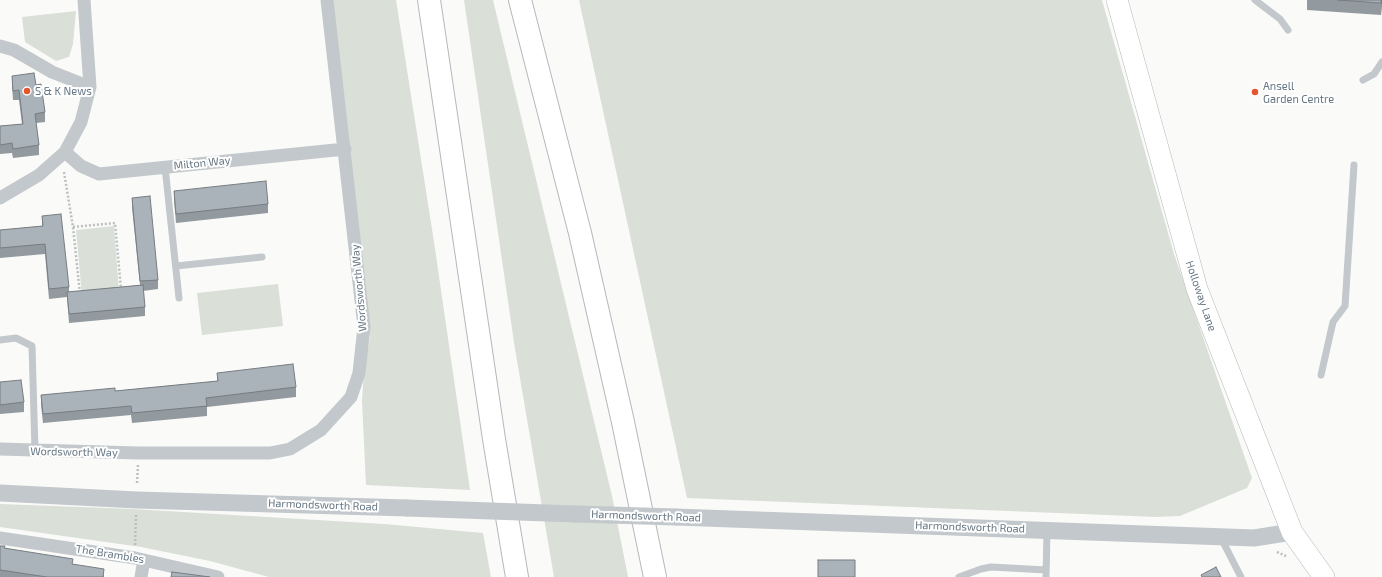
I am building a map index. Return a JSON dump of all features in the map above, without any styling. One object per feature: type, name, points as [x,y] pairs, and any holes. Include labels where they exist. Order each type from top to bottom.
[{"type":"highway","points":[[429,0],[494,439],[517,577]]},
{"type":"highway","points":[[520,0],[582,241],[656,577]]},
{"type":"main road","name":"Holloway Lane","points":[[1117,0],[1197,289],[1292,532],[1324,577]]},
{"type":"street","points":[[0,198],[39,175],[63,154],[81,122],[90,87],[84,0]]},
{"type":"street","name":"Wordsworth Way","points":[[0,449],[35,451],[270,453],[290,449],[321,430],[350,397],[360,373],[364,327],[327,0]]},
{"type":"street","points":[[0,46],[14,50],[52,72],[90,87]]},
{"type":"street","name":"Milton Way","points":[[63,154],[81,166],[99,174],[345,149]]},
{"type":"street","name":"Harmondsworth Road","points":[[0,493],[145,500],[1254,538],[1292,532]]},
{"type":"street","name":"The Brambles","points":[[0,538],[139,559],[218,577]]},
{"type":"street","points":[[139,559],[142,577]]},
{"type":"lane","points":[[1255,0],[1280,18],[1288,30]]},
{"type":"lane","points":[[1363,80],[1374,74],[1382,62]]},
{"type":"lane","points":[[1321,375],[1333,322],[1345,306],[1354,164]]},
{"type":"lane","points":[[165,167],[179,298]]},
{"type":"lane","points":[[176,266],[262,257]]},
{"type":"lane","points":[[0,340],[16,338],[32,346],[35,451]]},
{"type":"lane","points":[[959,577],[991,567],[1046,574],[1047,530]]},
{"type":"lane","points":[[1220,536],[1241,577]]},
{"type":"path","points":[[63,154],[73,227],[80,298]]},
{"type":"path","points":[[73,227],[115,223],[121,294]]},
{"type":"path","points":[[137,483],[138,478]]},
{"type":"path","points":[[136,516],[139,559]]},
{"type":"shaded area","points":[[332,0],[396,0],[434,242],[470,490],[366,485],[362,400],[364,371],[370,338]]},
{"type":"shaded area","points":[[464,0],[493,0],[612,496],[628,577],[554,577],[515,349]]},
{"type":"shaded area","points":[[579,0],[1102,0],[1174,254],[1252,478],[1247,488],[1180,516],[1156,517],[687,498]]},
{"type":"shaded area","points":[[76,11],[73,44],[69,57],[56,61],[25,42],[22,17]]},
{"type":"shaded area","points":[[114,226],[119,292],[82,296],[76,230]]},
{"type":"shaded area","points":[[278,284],[283,326],[202,335],[197,293]]},
{"type":"shaded area","points":[[0,504],[133,509],[384,524],[483,533],[491,577],[269,577],[210,561],[141,547],[0,527]]},
{"type":"building","points":[[1338,0],[1381,0],[1381,3]]},
{"type":"building","points":[[34,73],[36,85],[41,84],[45,112],[35,114],[39,145],[13,149],[12,143],[0,145],[0,126],[23,124],[19,90],[13,91],[12,76]]},
{"type":"building","points":[[266,181],[268,204],[176,214],[174,191]]},
{"type":"building","points":[[150,196],[158,280],[140,281],[132,198]]},
{"type":"building","points":[[61,214],[69,287],[49,289],[45,244],[0,248],[0,230],[43,226],[42,216]]},
{"type":"building","points":[[143,285],[145,307],[69,314],[67,292]]},
{"type":"building","points":[[293,364],[296,387],[206,398],[207,406],[132,413],[131,406],[43,414],[41,395],[115,388],[115,391],[218,381],[217,373]]},
{"type":"building","points":[[21,380],[24,402],[0,405],[0,382]]},
{"type":"building","points":[[0,546],[5,546],[4,548],[73,559],[72,564],[104,569],[103,577],[47,577],[0,570]]},
{"type":"building","points":[[818,560],[855,560],[855,577],[818,577]]},
{"type":"building","points":[[1216,567],[1221,577],[1202,577],[1201,575]]},
{"type":"building","points":[[172,572],[210,577],[171,577]]},
{"type":"place","name":"S & K News","points":[[27,91]]},
{"type":"place","name":"Ansell Garden Centre","points":[[1255,92]]}]
